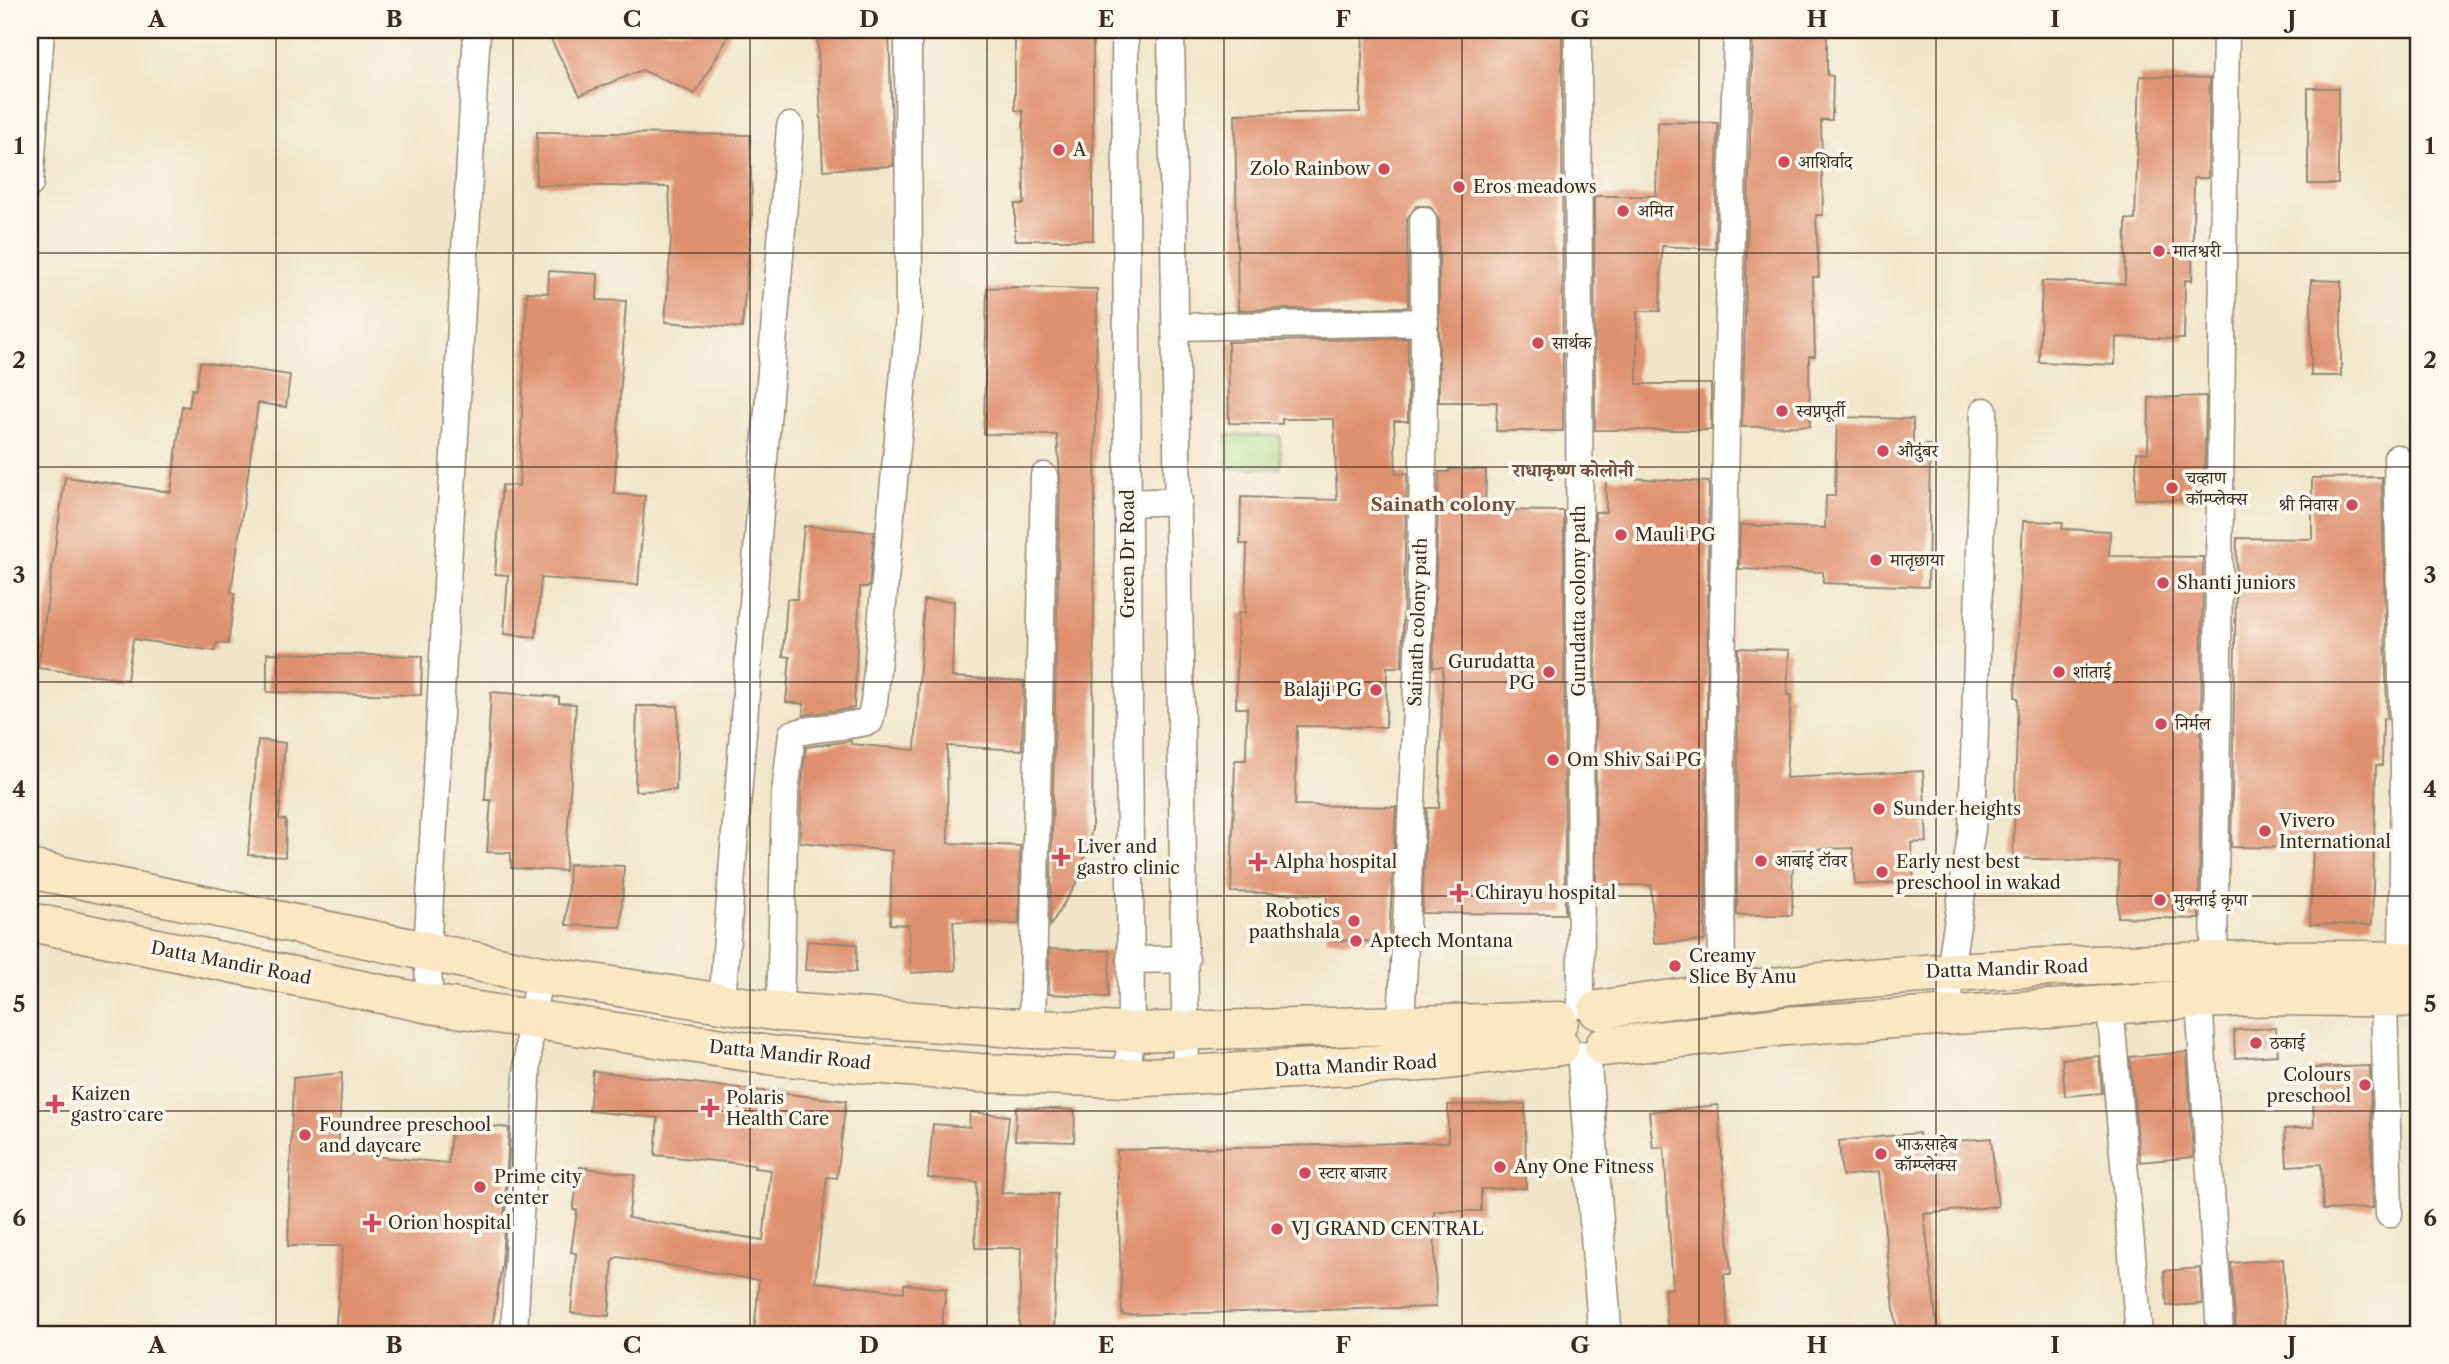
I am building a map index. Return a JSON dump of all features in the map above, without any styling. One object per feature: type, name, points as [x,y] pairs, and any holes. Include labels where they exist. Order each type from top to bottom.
[{"type":"main road","name":"Datta Mandir Road","points":[[30,869],[541,975],[780,1012],[1032,1029],[1187,1032],[1401,1023],[1581,1031],[1786,1026],[2200,999],[2407,998]]},
{"type":"main road","name":"Datta Mandir Road","points":[[30,922],[430,1003],[776,1056],[979,1073],[1127,1078],[1439,1061],[1581,1031],[1722,990],[1950,970],[2214,961],[2410,961]]},
{"type":"street","points":[[30,184],[41,30]]},
{"type":"street","points":[[430,1003],[427,953],[477,30]]},
{"type":"street","points":[[780,1012],[785,793],[792,734],[816,727],[848,727],[870,721],[874,702],[909,316],[908,30]]},
{"type":"street","name":"Green Dr Road","points":[[1125,30],[1130,960],[1127,1078]]},
{"type":"street","points":[[1171,30],[1186,1075]]},
{"type":"street","name":"Gurudatta colony path","points":[[1578,30],[1581,1031]]},
{"type":"street","points":[[1722,990],[1720,777],[1727,354],[1737,30]]},
{"type":"street","points":[[2214,961],[2226,30]]},
{"type":"street","points":[[722,1002],[790,126]]},
{"type":"street","name":"Sainath colony path","points":[[1401,1023],[1411,831],[1425,322],[1423,220]]},
{"type":"street","points":[[1176,327],[1425,322]]},
{"type":"street","points":[[1949,1017],[1950,970],[1972,829],[1984,411]]},
{"type":"street","points":[[2397,457],[2410,961]]},
{"type":"street","points":[[1032,1029],[1044,476]]},
{"type":"street","points":[[1128,503],[1179,501]]},
{"type":"street","points":[[1130,960],[1186,959]]},
{"type":"street","points":[[514,1334],[530,1020],[541,975]]},
{"type":"street","points":[[2407,998],[2419,1010]]},
{"type":"street","points":[[2389,1214],[2407,998]]},
{"type":"street","points":[[2200,999],[2220,1334]]},
{"type":"street","points":[[2110,1006],[2139,1334]]},
{"type":"street","points":[[1581,1031],[1605,1334]]},
{"type":"green space","points":[[1227,435],[1280,436],[1281,468],[1228,468]]},
{"type":"building","points":[[546,30],[732,30],[695,94],[642,70],[580,95]]},
{"type":"building","points":[[817,30],[889,30],[893,166],[823,170]]},
{"type":"building","name":"A","points":[[1015,30],[1093,30],[1093,240],[1015,240],[1015,204],[1024,204],[1023,111],[1015,110]]},
{"type":"building","points":[[1363,30],[1562,30],[1563,431],[1496,431],[1497,402],[1439,402],[1439,220],[1430,206],[1416,206],[1407,219],[1408,307],[1238,310],[1235,114],[1360,112]]},
{"type":"building","points":[[1753,30],[1827,30],[1827,75],[1833,76],[1832,120],[1821,120],[1823,215],[1816,215],[1819,277],[1813,277],[1815,356],[1809,356],[1810,426],[1742,427]]},
{"type":"building","points":[[2140,76],[2210,78],[2208,178],[2194,178],[2192,281],[2185,280],[2184,339],[2116,337],[2115,365],[2039,362],[2042,281],[2125,284],[2126,219],[2135,220]]},
{"type":"building","points":[[2308,88],[2338,88],[2338,184],[2308,184]]},
{"type":"building","points":[[1658,122],[1718,123],[1715,249],[1662,246],[1660,311],[1637,311],[1637,384],[1711,384],[1711,430],[1595,430],[1594,196],[1656,196]]},
{"type":"building","points":[[537,132],[750,135],[752,215],[742,328],[665,322],[671,240],[669,187],[536,185]]},
{"type":"building","points":[[549,271],[598,274],[597,300],[626,301],[614,494],[645,496],[638,585],[541,578],[536,637],[504,634],[508,575],[495,574],[502,485],[519,486],[527,292],[548,293]]},
{"type":"building","points":[[2311,280],[2341,281],[2341,376],[2311,376]]},
{"type":"building","points":[[987,288],[1097,289],[1092,829],[1080,877],[1050,926],[1060,476],[1057,435],[984,434]]},
{"type":"building","points":[[1408,338],[1408,421],[1394,421],[1396,474],[1407,473],[1402,667],[1387,667],[1386,727],[1297,726],[1295,805],[1396,807],[1389,942],[1326,940],[1327,895],[1231,892],[1235,760],[1246,760],[1247,708],[1236,708],[1238,613],[1245,613],[1247,544],[1240,544],[1241,497],[1337,500],[1334,419],[1282,419],[1282,424],[1229,423],[1228,342]]},
{"type":"building","points":[[200,362],[290,375],[286,407],[258,403],[231,592],[235,593],[228,644],[216,643],[215,651],[133,639],[127,680],[38,668],[65,477],[171,492],[182,406],[189,407],[192,389],[196,390]]},
{"type":"building","points":[[2206,396],[2204,501],[2135,499],[2137,452],[2148,453],[2149,398]]},
{"type":"building","points":[[1837,417],[1913,419],[1913,445],[1930,445],[1928,587],[1823,583],[1823,572],[1739,569],[1740,525],[1825,528],[1826,496],[1835,496]]},
{"type":"building","points":[[1449,469],[1486,470],[1485,510],[1564,511],[1565,914],[1422,913],[1427,808],[1439,808],[1443,667],[1433,667],[1439,472],[1449,472]]},
{"type":"building","points":[[1606,477],[1709,482],[1705,941],[1654,943],[1651,885],[1596,885],[1595,512],[1606,512]]},
{"type":"building","points":[[2382,477],[2387,719],[2383,718],[2382,766],[2376,765],[2372,925],[2310,924],[2313,848],[2231,847],[2237,538],[2312,539],[2312,478]]},
{"type":"building","points":[[2023,521],[2063,522],[2062,529],[2110,531],[2109,556],[2203,557],[2199,919],[2118,917],[2119,862],[2013,858],[2018,698],[2015,697]]},
{"type":"building","points":[[804,526],[874,532],[869,587],[860,587],[854,708],[803,715],[804,704],[786,702],[790,657],[783,656],[787,599],[797,599]]},
{"type":"building","points":[[924,600],[954,601],[952,677],[1024,681],[1022,750],[947,746],[948,843],[1020,846],[1019,924],[953,921],[956,970],[911,973],[908,925],[890,924],[892,851],[800,842],[801,794],[806,747],[851,741],[851,744],[915,750]]},
{"type":"building","points":[[1738,648],[1789,650],[1787,695],[1791,695],[1786,778],[1923,771],[1927,842],[1911,843],[1914,881],[1855,885],[1853,848],[1793,850],[1792,915],[1737,915]]},
{"type":"building","points":[[267,653],[422,656],[421,695],[267,692]]},
{"type":"building","points":[[491,692],[559,697],[559,703],[576,704],[565,871],[511,868],[511,853],[487,852],[491,800],[485,800]]},
{"type":"building","points":[[637,706],[678,706],[676,790],[635,791]]},
{"type":"building","points":[[258,740],[285,743],[279,819],[286,820],[285,857],[248,855]]},
{"type":"building","points":[[569,864],[624,866],[621,927],[566,925]]},
{"type":"building","points":[[807,941],[857,944],[856,972],[805,970]]},
{"type":"building","points":[[1049,949],[1110,951],[1108,997],[1049,994]]},
{"type":"building","name":"ठकाई","points":[[2276,1028],[2278,1055],[2235,1058],[2234,1030]]},
{"type":"building","points":[[2187,1052],[2193,1157],[2140,1162],[2130,1057]]},
{"type":"building","points":[[2099,1056],[2102,1093],[2065,1096],[2062,1059]]},
{"type":"building","points":[[2370,1066],[2373,1208],[2323,1210],[2321,1164],[2287,1166],[2285,1129],[2314,1127],[2312,1068]]},
{"type":"building","points":[[593,1071],[846,1101],[837,1178],[827,1177],[815,1282],[904,1292],[904,1284],[946,1289],[941,1334],[754,1334],[759,1280],[618,1257],[613,1259],[609,1316],[571,1313],[576,1253],[571,1252],[577,1210],[573,1210],[580,1167],[635,1175],[628,1218],[763,1240],[771,1170],[754,1168],[755,1165],[655,1155],[658,1118],[589,1111]]},
{"type":"building","points":[[342,1073],[338,1153],[448,1163],[452,1122],[509,1128],[502,1265],[491,1334],[335,1334],[343,1246],[288,1246],[293,1078]]},
{"type":"building","name":"VJ GRAND CENTRAL","points":[[1525,1104],[1526,1188],[1481,1189],[1481,1211],[1434,1211],[1436,1307],[1122,1315],[1117,1150],[1448,1142],[1448,1105]]},
{"type":"building","points":[[1718,1105],[1731,1274],[1724,1274],[1728,1334],[1668,1334],[1664,1289],[1673,1288],[1664,1147],[1653,1148],[1649,1112]]},
{"type":"building","points":[[1016,1107],[1075,1110],[1074,1142],[1015,1140]]},
{"type":"building","points":[[970,1112],[1009,1116],[1001,1193],[1057,1194],[1054,1334],[1019,1334],[1021,1248],[975,1248],[977,1182],[928,1178],[933,1124],[969,1127]]},
{"type":"building","points":[[1919,1133],[1920,1144],[1991,1138],[1998,1206],[1924,1214],[1938,1334],[1897,1334],[1878,1172],[1842,1176],[1839,1141]]},
{"type":"building","points":[[2283,1259],[2287,1334],[2236,1334],[2231,1263]]},
{"type":"building","points":[[2200,1268],[2202,1304],[2167,1306],[2164,1271]]},
{"type":"place","name":"A","points":[[1059,150]]},
{"type":"place","name":"आशिर्वाद","points":[[1784,162]]},
{"type":"place","name":"Zolo Rainbow","points":[[1384,169]]},
{"type":"place","name":"Eros meadows","points":[[1459,187]]},
{"type":"place","name":"अमित","points":[[1623,211]]},
{"type":"place","name":"मातश्वरी","points":[[2159,251]]},
{"type":"place","name":"सार्थक","points":[[1538,343]]},
{"type":"place","name":"स्वप्नपूर्ती","points":[[1782,411]]},
{"type":"place","name":"औदुंबर","points":[[1883,451]]},
{"type":"place","name":"चव्हाण कॉम्प्लेक्स","points":[[2172,488]]},
{"type":"place","name":"श्री निवास","points":[[2352,505]]},
{"type":"place","name":"Mauli PG","points":[[1621,535]]},
{"type":"place","name":"मातृछाया","points":[[1876,560]]},
{"type":"place","name":"Shanti juniors","points":[[2163,583]]},
{"type":"place","name":"Gurudatta PG","points":[[1549,672]]},
{"type":"place","name":"शांताई","points":[[2059,672]]},
{"type":"place","name":"Balaji PG","points":[[1376,690]]},
{"type":"place","name":"निर्मल","points":[[2161,724]]},
{"type":"place","name":"Om Shiv Sai PG","points":[[1553,760]]},
{"type":"place","name":"Sunder heights","points":[[1879,809]]},
{"type":"place","name":"Vivero International","points":[[2265,831]]},
{"type":"place","name":"Liver and gastro clinic","points":[[1061,857]]},
{"type":"place","name":"आबाई टॉवर","points":[[1761,861]]},
{"type":"place","name":"Alpha hospital","points":[[1258,862]]},
{"type":"place","name":"Early nest best preschool in wakad","points":[[1882,872]]},
{"type":"place","name":"Chirayu hospital","points":[[1459,893]]},
{"type":"place","name":"मुक्ताई कृपा","points":[[2160,900]]},
{"type":"place","name":"Robotics paathshala","points":[[1354,921]]},
{"type":"place","name":"Aptech Montana","points":[[1356,941]]},
{"type":"place","name":"Creamy Slice By Anu","points":[[1675,966]]},
{"type":"place","name":"ठकाई","points":[[2256,1043]]},
{"type":"place","name":"Colours preschool","points":[[2365,1085]]},
{"type":"place","name":"Kaizen gastro care","points":[[55,1104]]},
{"type":"place","name":"Polaris Health Care","points":[[710,1108]]},
{"type":"place","name":"Foundree preschool and daycare","points":[[305,1135]]},
{"type":"place","name":"भाऊसाहेब कॉम्प्लेक्स","points":[[1881,1154]]},
{"type":"place","name":"Any One Fitness","points":[[1500,1167]]},
{"type":"place","name":"स्टार बाजार","points":[[1305,1173]]},
{"type":"place","name":"Prime city center","points":[[480,1187]]},
{"type":"place","name":"Orion hospital","points":[[372,1223]]},
{"type":"place","name":"VJ GRAND CENTRAL","points":[[1277,1229]]},
{"type":"district","name":"राधाकृष्ण कोलोनी","points":[[1573,470]]},
{"type":"district","name":"Sainath colony","points":[[1443,504]]}]
